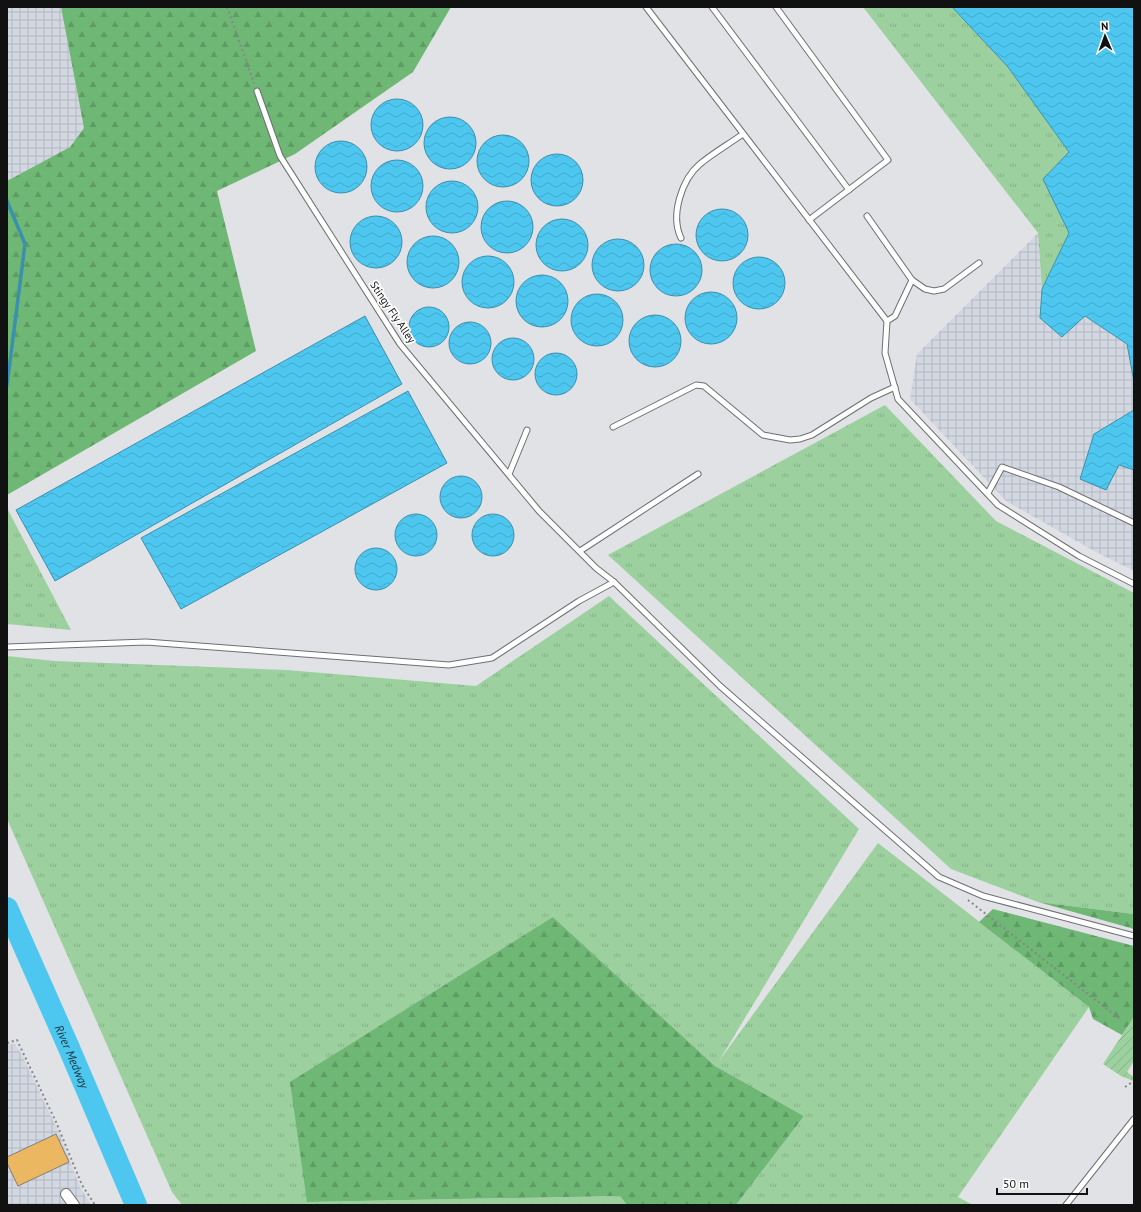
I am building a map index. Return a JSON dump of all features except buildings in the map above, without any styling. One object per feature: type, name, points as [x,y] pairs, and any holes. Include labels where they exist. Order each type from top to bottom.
[{"type":"street","points":[[66,1194],[74,1205]]},
{"type":"lane","points":[[646,7],[887,322],[885,353],[898,399],[998,504],[1079,556],[1134,584]]},
{"type":"lane","points":[[712,7],[849,190]]},
{"type":"lane","points":[[776,7],[888,160],[809,220]]},
{"type":"lane","name":"Stingy Fly Alley","points":[[257,91],[280,156],[400,344],[540,511],[596,568],[614,582],[720,686],[939,876],[983,896],[1134,936]]},
{"type":"lane","points":[[681,238],[677,224],[678,206],[684,186],[692,172],[699,164],[743,134]]},
{"type":"lane","points":[[867,216],[912,280],[925,289],[934,292],[944,289],[979,263]]},
{"type":"lane","points":[[887,322],[895,316],[912,280]]},
{"type":"lane","points":[[613,427],[696,385],[704,386],[763,435],[790,440],[800,440],[812,435],[871,398],[895,387]]},
{"type":"lane","points":[[509,474],[526,430]]},
{"type":"lane","points":[[988,493],[1002,467],[1059,487],[1134,522]]},
{"type":"lane","points":[[580,551],[698,474]]},
{"type":"lane","points":[[7,647],[146,642],[449,665],[492,658],[579,601],[614,582]]},
{"type":"lane","points":[[1066,1205],[1134,1119]]},
{"type":"path","points":[[227,7],[257,91]]},
{"type":"path","points":[[964,896],[1121,1020]]},
{"type":"path","points":[[7,1043],[17,1040],[56,1122],[82,1185],[94,1205]]},
{"type":"path","points":[[1125,1087],[1131,1083],[1134,1084]]},
{"type":"shaded area","points":[[7,7],[61,7],[84,128],[70,147],[7,181]]},
{"type":"shaded area","points":[[1038,233],[1042,289],[1040,318],[1085,316],[1127,344],[1134,382],[1134,410],[1094,434],[1119,465],[1134,470],[1134,571],[1096,552],[1006,501],[910,399],[917,354]]},
{"type":"shaded area","points":[[15,1044],[22,1055],[59,1133],[80,1187],[91,1205],[7,1205],[7,1045]]},
{"type":"green space","points":[[61,7],[451,7],[413,72],[295,154],[217,191],[256,351],[7,495],[7,181],[70,147],[84,128]]},
{"type":"green space","points":[[863,7],[952,7],[1008,67],[1069,152],[1043,179],[1069,233],[1042,289],[1038,233]]},
{"type":"green space","points":[[885,405],[996,521],[1134,593],[1134,914],[1038,902],[951,869],[608,555]]},
{"type":"green space","points":[[7,508],[71,630],[7,624]]},
{"type":"green space","points":[[609,596],[859,829],[719,1061],[878,843],[1089,1007],[958,1197],[973,1205],[736,1205],[804,1116],[715,1066],[553,917],[307,1202],[620,1196],[627,1205],[182,1205],[172,1192],[7,819],[7,656],[55,661],[287,670],[476,686]]},
{"type":"green space","points":[[1038,902],[1134,914],[1134,929]]},
{"type":"green space","points":[[993,909],[1134,946],[1134,1017],[1122,1035],[1093,1019],[1089,1007],[979,922]]},
{"type":"green space","points":[[553,917],[715,1066],[804,1116],[736,1205],[627,1205],[620,1196],[307,1202],[290,1082]]},
{"type":"green space","points":[[1134,1017],[1134,1061],[1127,1072],[1134,1077],[1134,1081],[1121,1076],[1103,1064]]},
{"type":"water","points":[[952,7],[1134,7],[1134,382],[1127,344],[1085,316],[1062,337],[1040,318],[1042,289],[1069,233],[1043,179],[1069,152],[1008,67]]},
{"type":"water","points":[[397,99],[407,101],[415,107],[421,115],[423,125],[421,135],[415,143],[407,149],[397,151],[387,149],[379,143],[373,135],[371,125],[373,115],[379,107],[387,101]]},
{"type":"water","points":[[450,117],[460,119],[468,125],[474,133],[476,143],[474,153],[468,161],[460,167],[450,169],[440,167],[432,161],[426,153],[424,143],[426,133],[432,125],[440,119]]},
{"type":"water","points":[[503,135],[513,137],[521,143],[527,151],[529,161],[527,171],[521,179],[513,185],[503,187],[493,185],[485,179],[479,171],[477,161],[479,151],[485,143],[493,137]]},
{"type":"water","points":[[341,141],[351,143],[359,149],[365,157],[367,167],[365,177],[359,185],[351,191],[341,193],[331,191],[323,185],[317,177],[315,167],[317,157],[323,149],[331,143]]},
{"type":"water","points":[[557,154],[567,156],[575,162],[581,170],[583,180],[581,190],[575,198],[567,204],[557,206],[547,204],[539,198],[533,190],[531,180],[533,170],[539,162],[547,156]]},
{"type":"water","points":[[397,160],[407,162],[415,168],[421,176],[423,186],[421,196],[415,204],[407,210],[397,212],[387,210],[379,204],[373,196],[371,186],[373,176],[379,168],[387,162]]},
{"type":"water","points":[[452,181],[462,183],[470,189],[476,197],[478,207],[476,217],[470,225],[462,231],[452,233],[442,231],[434,225],[428,217],[426,207],[428,197],[434,189],[442,183]]},
{"type":"water","points":[[507,201],[517,203],[525,209],[531,217],[533,227],[531,237],[525,245],[517,251],[507,253],[497,251],[489,245],[483,237],[481,227],[483,217],[489,209],[497,203]]},
{"type":"water","points":[[722,209],[732,211],[740,217],[746,225],[748,235],[746,245],[740,253],[732,259],[722,261],[712,259],[704,253],[698,245],[696,235],[698,225],[704,217],[712,211]]},
{"type":"water","points":[[376,216],[386,218],[394,224],[400,232],[402,242],[400,252],[394,260],[386,266],[376,268],[366,266],[358,260],[352,252],[350,242],[352,232],[358,224],[366,218]]},
{"type":"water","points":[[562,219],[572,221],[580,227],[586,235],[588,245],[586,255],[580,263],[572,269],[562,271],[552,269],[544,263],[538,255],[536,245],[538,235],[544,227],[552,221]]},
{"type":"water","points":[[433,236],[443,238],[451,244],[457,252],[459,262],[457,272],[451,280],[443,286],[433,288],[423,286],[415,280],[409,272],[407,262],[409,252],[415,244],[423,238]]},
{"type":"water","points":[[618,239],[628,241],[636,247],[642,255],[644,265],[642,275],[636,283],[628,289],[618,291],[608,289],[600,283],[594,275],[592,265],[594,255],[600,247],[608,241]]},
{"type":"water","points":[[676,244],[686,246],[694,252],[700,260],[702,270],[700,280],[694,288],[686,294],[676,296],[666,294],[658,288],[652,280],[650,270],[652,260],[658,252],[666,246]]},
{"type":"water","points":[[488,256],[498,258],[506,264],[512,272],[514,282],[512,292],[506,300],[498,306],[488,308],[478,306],[470,300],[464,292],[462,282],[464,272],[470,264],[478,258]]},
{"type":"water","points":[[759,257],[769,259],[777,265],[783,273],[785,283],[783,293],[777,301],[769,307],[759,309],[749,307],[741,301],[735,293],[733,283],[735,273],[741,265],[749,259]]},
{"type":"water","points":[[542,275],[552,277],[560,283],[566,291],[568,301],[566,311],[560,319],[552,325],[542,327],[532,325],[524,319],[518,311],[516,301],[518,291],[524,283],[532,277]]},
{"type":"water","points":[[711,292],[721,294],[729,300],[735,308],[737,318],[735,328],[729,336],[721,342],[711,344],[701,342],[693,336],[687,328],[685,318],[687,308],[693,300],[701,294]]},
{"type":"water","points":[[597,294],[607,296],[615,302],[621,310],[623,320],[621,330],[615,338],[607,344],[597,346],[587,344],[579,338],[573,330],[571,320],[573,310],[579,302],[587,296]]},
{"type":"water","points":[[433,307],[440,310],[446,316],[449,327],[448,335],[440,344],[433,347],[425,347],[418,344],[410,335],[409,323],[412,316],[421,308]]},
{"type":"water","points":[[655,315],[665,317],[673,323],[679,331],[681,341],[679,351],[673,359],[665,365],[655,367],[645,365],[637,359],[631,351],[629,341],[631,331],[637,323],[645,317]]},
{"type":"water","points":[[365,316],[402,384],[55,581],[16,510]]},
{"type":"water","points":[[470,322],[485,328],[491,343],[485,358],[470,364],[455,358],[449,343],[455,328]]},
{"type":"water","points":[[513,338],[528,344],[534,359],[528,374],[513,380],[498,374],[492,359],[498,344]]},
{"type":"water","points":[[556,353],[571,359],[577,374],[571,389],[556,395],[541,389],[535,374],[541,359]]},
{"type":"water","points":[[408,391],[447,463],[181,609],[141,538]]},
{"type":"water","points":[[1134,410],[1134,470],[1119,465],[1106,490],[1080,479],[1094,434]]},
{"type":"water","points":[[461,476],[469,478],[478,486],[482,497],[480,505],[472,514],[461,518],[453,516],[444,508],[440,497],[442,489],[450,480]]},
{"type":"water","points":[[416,514],[431,520],[437,535],[431,550],[416,556],[401,550],[395,535],[401,520]]},
{"type":"water","points":[[493,514],[508,520],[514,535],[508,550],[493,556],[478,550],[472,535],[478,520]]},
{"type":"water","points":[[376,548],[391,554],[397,569],[391,584],[376,590],[361,584],[355,569],[361,554]]},
{"type":"waterway","points":[[7,201],[25,244],[7,385]]},
{"type":"waterway","name":"River Medway","points":[[7,908],[136,1205]]}]
